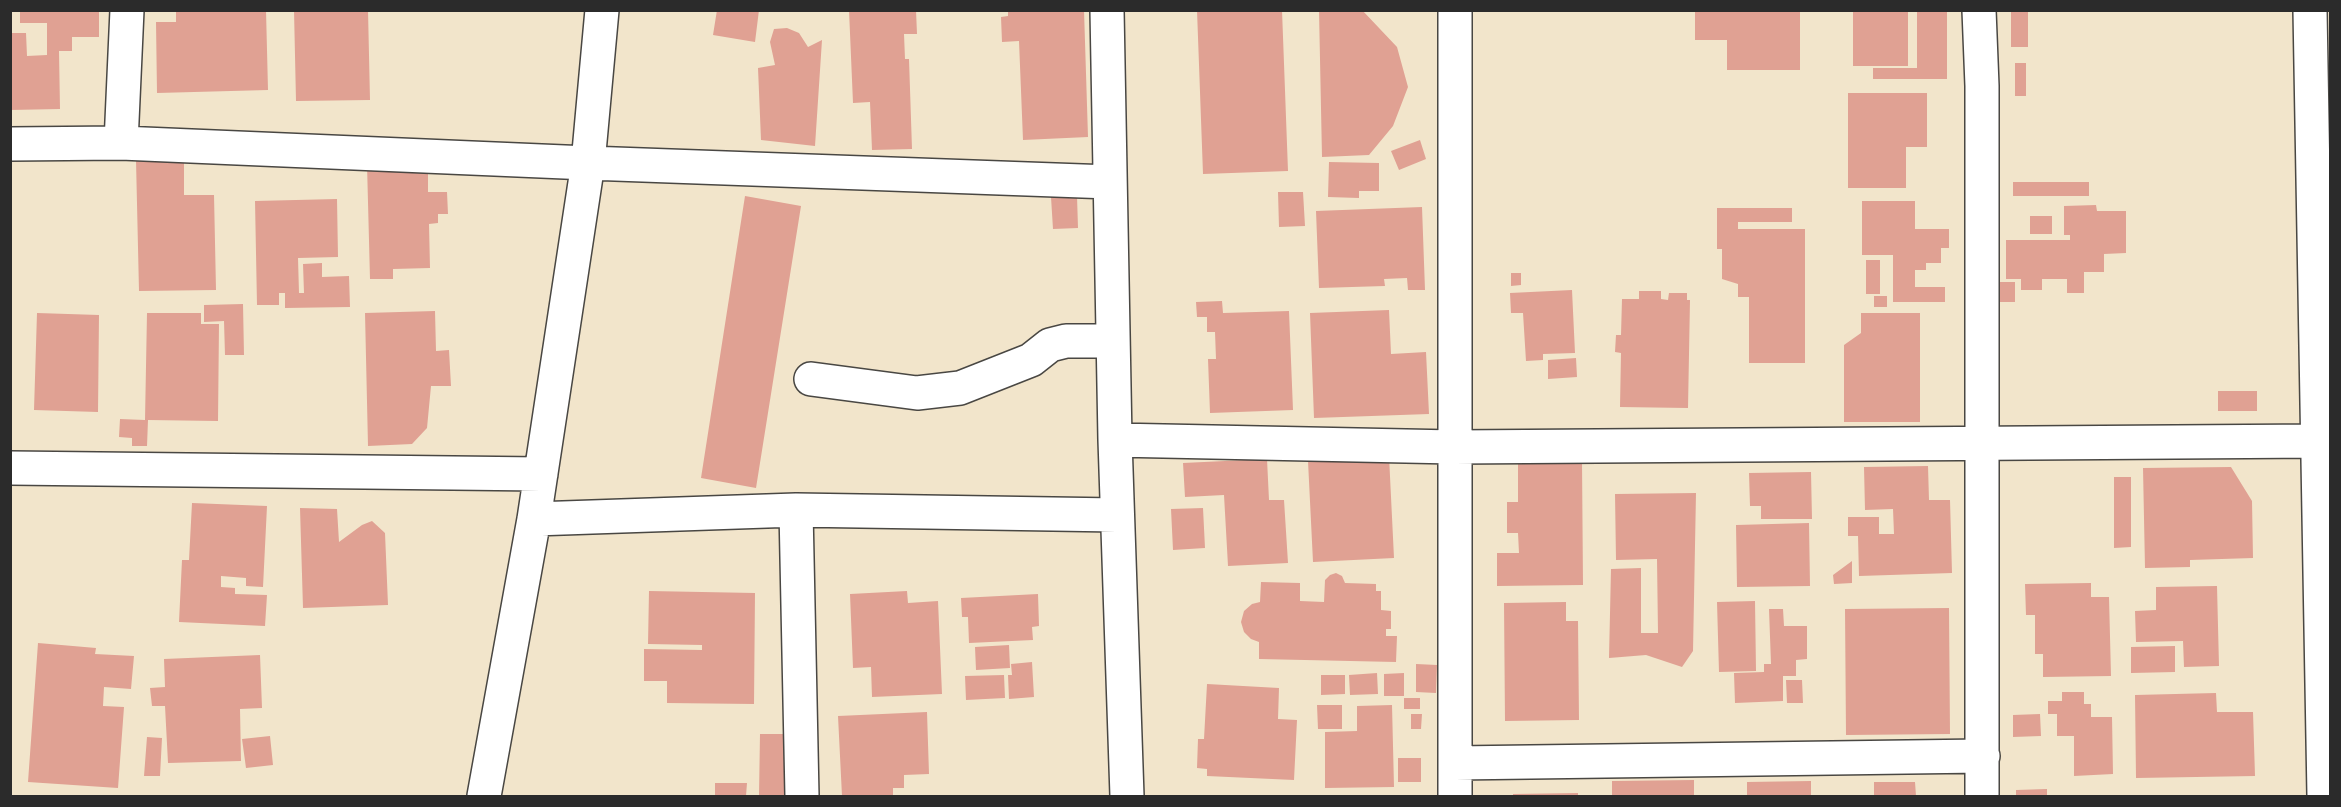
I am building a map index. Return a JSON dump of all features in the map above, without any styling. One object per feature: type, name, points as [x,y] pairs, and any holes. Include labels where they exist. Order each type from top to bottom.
[{"type":"street","points":[[121,143],[127,10]]},
{"type":"street","points":[[484,796],[534,519],[588,163],[602,10]]},
{"type":"street","points":[[1107,10],[1115,440],[1127,796]]},
{"type":"street","points":[[1455,10],[1455,796]]},
{"type":"street","points":[[1979,10],[1982,86],[1982,796]]},
{"type":"street","points":[[2310,10],[2324,318],[2319,441],[2324,796]]},
{"type":"street","points":[[10,144],[121,143],[1110,182]]},
{"type":"street","points":[[811,378],[918,393],[960,388],[1031,360],[1050,345],[1066,341],[1113,341]]},
{"type":"street","points":[[1115,440],[1454,447],[2319,441]]},
{"type":"street","points":[[10,468],[541,474]]},
{"type":"street","points":[[534,519],[796,510],[1117,515]]},
{"type":"street","points":[[796,510],[802,796]]},
{"type":"street","points":[[1455,763],[1983,756]]},
{"type":"building","points":[[20,10],[99,10],[99,37],[72,37],[72,51],[59,51],[60,109],[10,110],[10,33],[26,33],[27,56],[47,55],[47,23],[20,23]]},
{"type":"building","points":[[176,10],[266,10],[268,90],[157,93],[156,22],[176,22]]},
{"type":"building","points":[[294,10],[368,10],[370,100],[296,101]]},
{"type":"building","points":[[717,10],[759,10],[755,42],[713,35]]},
{"type":"building","points":[[849,10],[916,10],[917,34],[904,34],[905,59],[909,59],[912,149],[872,150],[870,102],[853,103]]},
{"type":"building","points":[[1008,10],[1084,10],[1088,137],[1023,140],[1019,41],[1002,42],[1001,17],[1008,16]]},
{"type":"building","points":[[1197,10],[1282,10],[1288,171],[1203,174]]},
{"type":"building","points":[[1319,10],[1362,10],[1397,47],[1408,87],[1393,126],[1369,155],[1322,157]]},
{"type":"building","points":[[1695,10],[1800,10],[1800,70],[1727,70],[1727,40],[1695,40]]},
{"type":"building","points":[[1853,10],[1908,10],[1908,66],[1853,66]]},
{"type":"building","points":[[1917,10],[1947,10],[1947,79],[1873,79],[1873,68],[1917,68]]},
{"type":"building","points":[[2011,10],[2028,10],[2028,47],[2011,47]]},
{"type":"building","points":[[787,28],[799,33],[808,47],[822,40],[815,146],[761,140],[758,68],[775,65],[770,42],[774,29]]},
{"type":"building","points":[[2015,63],[2026,63],[2026,96],[2015,96]]},
{"type":"building","points":[[1848,93],[1927,93],[1927,147],[1906,147],[1906,188],[1848,188]]},
{"type":"building","points":[[1420,140],[1426,159],[1399,170],[1391,151]]},
{"type":"building","points":[[184,159],[184,195],[214,195],[216,290],[139,291],[136,160]]},
{"type":"building","points":[[1329,162],[1379,163],[1379,191],[1359,191],[1359,198],[1328,197]]},
{"type":"building","points":[[428,163],[428,192],[447,192],[448,214],[438,214],[438,223],[429,224],[430,268],[393,269],[393,279],[370,279],[367,164]]},
{"type":"building","points":[[2013,182],[2089,182],[2089,196],[2013,196]]},
{"type":"building","points":[[1278,192],[1303,192],[1305,226],[1279,227]]},
{"type":"building","points":[[745,196],[801,206],[756,488],[701,478]]},
{"type":"building","points":[[1077,196],[1078,228],[1053,229],[1051,197]]},
{"type":"building","points":[[337,199],[338,257],[298,258],[299,293],[304,293],[303,264],[322,263],[322,277],[349,276],[350,307],[285,308],[285,293],[279,293],[279,305],[257,305],[255,201]]},
{"type":"building","points":[[1862,201],[1915,201],[1915,229],[1949,229],[1949,248],[1941,248],[1941,263],[1926,263],[1926,270],[1915,270],[1915,287],[1945,287],[1945,302],[1893,302],[1893,255],[1862,255]]},
{"type":"building","points":[[2096,205],[2097,211],[2126,211],[2126,253],[2104,254],[2104,272],[2084,272],[2084,293],[2067,293],[2067,279],[2042,279],[2042,290],[2021,290],[2021,279],[2006,279],[2006,240],[2070,240],[2070,235],[2064,235],[2064,206]]},
{"type":"building","points":[[1422,207],[1425,290],[1408,290],[1407,278],[1384,279],[1385,286],[1319,288],[1316,211]]},
{"type":"building","points":[[1717,208],[1792,208],[1792,222],[1738,222],[1738,229],[1805,229],[1805,363],[1749,363],[1749,297],[1738,297],[1738,284],[1722,279],[1722,249],[1717,249]]},
{"type":"building","points":[[2030,216],[2052,216],[2052,234],[2030,234]]},
{"type":"building","points":[[1866,260],[1880,260],[1880,294],[1866,294]]},
{"type":"building","points":[[1511,273],[1521,273],[1521,285],[1511,286]]},
{"type":"building","points":[[1999,282],[2015,282],[2015,302],[1999,302]]},
{"type":"building","points":[[1572,290],[1575,353],[1543,354],[1543,360],[1526,361],[1523,313],[1511,313],[1510,293]]},
{"type":"building","points":[[1639,291],[1661,291],[1661,299],[1668,300],[1669,293],[1687,293],[1687,300],[1690,300],[1688,408],[1620,407],[1621,353],[1615,352],[1616,335],[1621,335],[1622,299],[1639,299]]},
{"type":"building","points":[[1874,296],[1887,296],[1887,307],[1874,307]]},
{"type":"building","points":[[1222,301],[1223,313],[1289,311],[1293,410],[1210,413],[1208,359],[1216,359],[1215,332],[1207,332],[1207,317],[1197,317],[1196,302]]},
{"type":"building","points":[[243,304],[244,355],[225,355],[224,321],[204,322],[204,305]]},
{"type":"building","points":[[1389,310],[1391,354],[1426,352],[1429,414],[1314,418],[1310,313]]},
{"type":"building","points":[[435,311],[436,351],[449,350],[451,386],[431,386],[427,428],[412,444],[368,446],[365,313]]},
{"type":"building","points":[[37,313],[99,315],[98,412],[34,410]]},
{"type":"building","points":[[147,313],[201,313],[201,324],[219,324],[218,421],[148,420],[147,446],[132,446],[132,438],[119,437],[120,419],[145,420]]},
{"type":"building","points":[[1861,313],[1920,313],[1920,422],[1844,422],[1844,345],[1861,333]]},
{"type":"building","points":[[1576,358],[1577,377],[1548,379],[1548,360]]},
{"type":"building","points":[[2218,391],[2257,391],[2257,411],[2218,411]]},
{"type":"building","points":[[1389,456],[1394,558],[1313,562],[1308,461]]},
{"type":"building","points":[[1267,459],[1269,500],[1284,500],[1288,563],[1228,566],[1224,495],[1185,497],[1183,463]]},
{"type":"building","points":[[1582,461],[1583,585],[1497,586],[1497,553],[1519,553],[1518,533],[1507,533],[1507,502],[1518,502],[1518,462]]},
{"type":"building","points":[[1928,466],[1929,500],[1950,500],[1952,573],[1859,576],[1858,536],[1848,536],[1848,517],[1879,517],[1879,534],[1894,534],[1893,509],[1865,510],[1864,467]]},
{"type":"building","points":[[2231,467],[2252,501],[2253,558],[2190,560],[2190,567],[2145,568],[2143,468]]},
{"type":"building","points":[[1811,472],[1812,519],[1761,519],[1761,506],[1750,506],[1749,473]]},
{"type":"building","points":[[2114,477],[2131,477],[2131,547],[2114,548]]},
{"type":"building","points":[[1696,493],[1693,651],[1682,667],[1646,655],[1609,658],[1611,569],[1641,568],[1641,633],[1658,633],[1657,559],[1616,560],[1615,494]]},
{"type":"building","points":[[192,503],[267,506],[263,587],[246,586],[246,578],[221,576],[221,587],[235,588],[235,594],[267,595],[265,626],[179,622],[182,560],[189,560]]},
{"type":"building","points":[[300,508],[337,509],[339,542],[362,525],[372,521],[385,533],[388,605],[303,608]]},
{"type":"building","points":[[1203,508],[1205,548],[1173,550],[1171,509]]},
{"type":"building","points":[[1809,523],[1810,586],[1737,587],[1736,525]]},
{"type":"building","points":[[1852,561],[1852,583],[1834,584],[1833,575]]},
{"type":"building","points":[[1336,573],[1342,576],[1345,583],[1376,584],[1376,591],[1381,591],[1381,610],[1391,611],[1391,629],[1386,629],[1386,636],[1397,636],[1396,662],[1259,659],[1259,642],[1251,639],[1244,632],[1241,622],[1244,611],[1252,604],[1260,602],[1261,582],[1300,583],[1300,601],[1324,602],[1325,580]]},
{"type":"building","points":[[2091,583],[2091,597],[2109,597],[2111,676],[2043,677],[2043,654],[2035,654],[2035,615],[2026,615],[2025,584]]},
{"type":"building","points":[[2217,586],[2219,666],[2184,667],[2183,641],[2136,642],[2135,611],[2156,610],[2156,587]]},
{"type":"building","points":[[649,591],[755,593],[754,704],[667,703],[667,681],[644,681],[644,649],[702,650],[702,645],[648,644]]},
{"type":"building","points":[[907,591],[908,603],[938,601],[942,694],[872,697],[871,667],[853,668],[850,594]]},
{"type":"building","points":[[1038,594],[1039,626],[1032,627],[1033,640],[969,643],[968,617],[962,617],[961,598]]},
{"type":"building","points":[[1755,601],[1756,671],[1719,672],[1717,602]]},
{"type":"building","points":[[1566,602],[1566,621],[1578,621],[1579,720],[1505,721],[1504,603]]},
{"type":"building","points":[[1949,608],[1950,734],[1846,735],[1845,609]]},
{"type":"building","points":[[1769,609],[1783,609],[1784,626],[1807,626],[1807,659],[1796,660],[1796,676],[1783,676],[1783,701],[1735,703],[1734,673],[1764,672],[1764,664],[1771,664]]},
{"type":"building","points":[[38,643],[96,648],[95,654],[134,656],[131,689],[104,687],[103,706],[124,707],[118,788],[28,782]]},
{"type":"building","points":[[1009,645],[1010,668],[976,670],[975,647]]},
{"type":"building","points":[[2175,646],[2175,672],[2131,673],[2131,647]]},
{"type":"building","points":[[260,655],[262,708],[240,709],[241,761],[168,763],[165,706],[152,706],[150,688],[165,687],[164,659]]},
{"type":"building","points":[[1032,662],[1034,697],[1009,699],[1008,675],[1012,675],[1011,664]]},
{"type":"building","points":[[1416,664],[1437,665],[1436,693],[1416,692]]},
{"type":"building","points":[[1377,673],[1378,694],[1350,695],[1349,675]]},
{"type":"building","points":[[1404,673],[1404,696],[1384,696],[1384,674]]},
{"type":"building","points":[[1004,675],[1005,698],[966,700],[965,676]]},
{"type":"building","points":[[1321,675],[1345,675],[1345,694],[1321,695]]},
{"type":"building","points":[[1786,680],[1802,680],[1803,703],[1787,703]]},
{"type":"building","points":[[1207,684],[1279,688],[1278,719],[1297,720],[1294,780],[1207,776],[1207,769],[1197,768],[1198,739],[1204,739]]},
{"type":"building","points":[[2062,692],[2084,692],[2084,704],[2091,704],[2091,717],[2112,717],[2113,774],[2074,776],[2074,736],[2057,736],[2057,714],[2048,714],[2048,701],[2062,701]]},
{"type":"building","points":[[2216,693],[2217,712],[2253,712],[2255,776],[2136,778],[2135,695]]},
{"type":"building","points":[[1404,698],[1420,698],[1420,709],[1404,709]]},
{"type":"building","points":[[1317,705],[1342,705],[1342,729],[1318,729]]},
{"type":"building","points":[[1392,705],[1394,787],[1325,788],[1325,732],[1357,731],[1357,706]]},
{"type":"building","points":[[927,712],[929,774],[904,775],[904,788],[893,788],[893,796],[842,796],[838,716]]},
{"type":"building","points":[[1411,714],[1422,714],[1421,729],[1411,729]]},
{"type":"building","points":[[2040,714],[2041,736],[2013,737],[2013,715]]},
{"type":"building","points":[[760,734],[789,734],[788,796],[759,796]]},
{"type":"building","points":[[270,736],[273,765],[246,768],[242,739]]},
{"type":"building","points":[[147,737],[162,738],[160,776],[144,776]]},
{"type":"building","points":[[1398,758],[1421,758],[1421,782],[1398,782]]},
{"type":"building","points":[[1694,780],[1694,796],[1612,796],[1612,781]]},
{"type":"building","points":[[1811,781],[1811,796],[1747,796],[1747,782]]},
{"type":"building","points":[[1874,782],[1915,782],[1916,796],[1874,795]]},
{"type":"building","points":[[715,783],[747,783],[746,796],[715,796]]},
{"type":"building","points":[[2047,789],[2047,796],[2016,795],[2016,790]]},
{"type":"building","points":[[1578,793],[1578,796],[1513,796],[1513,794]]}]
